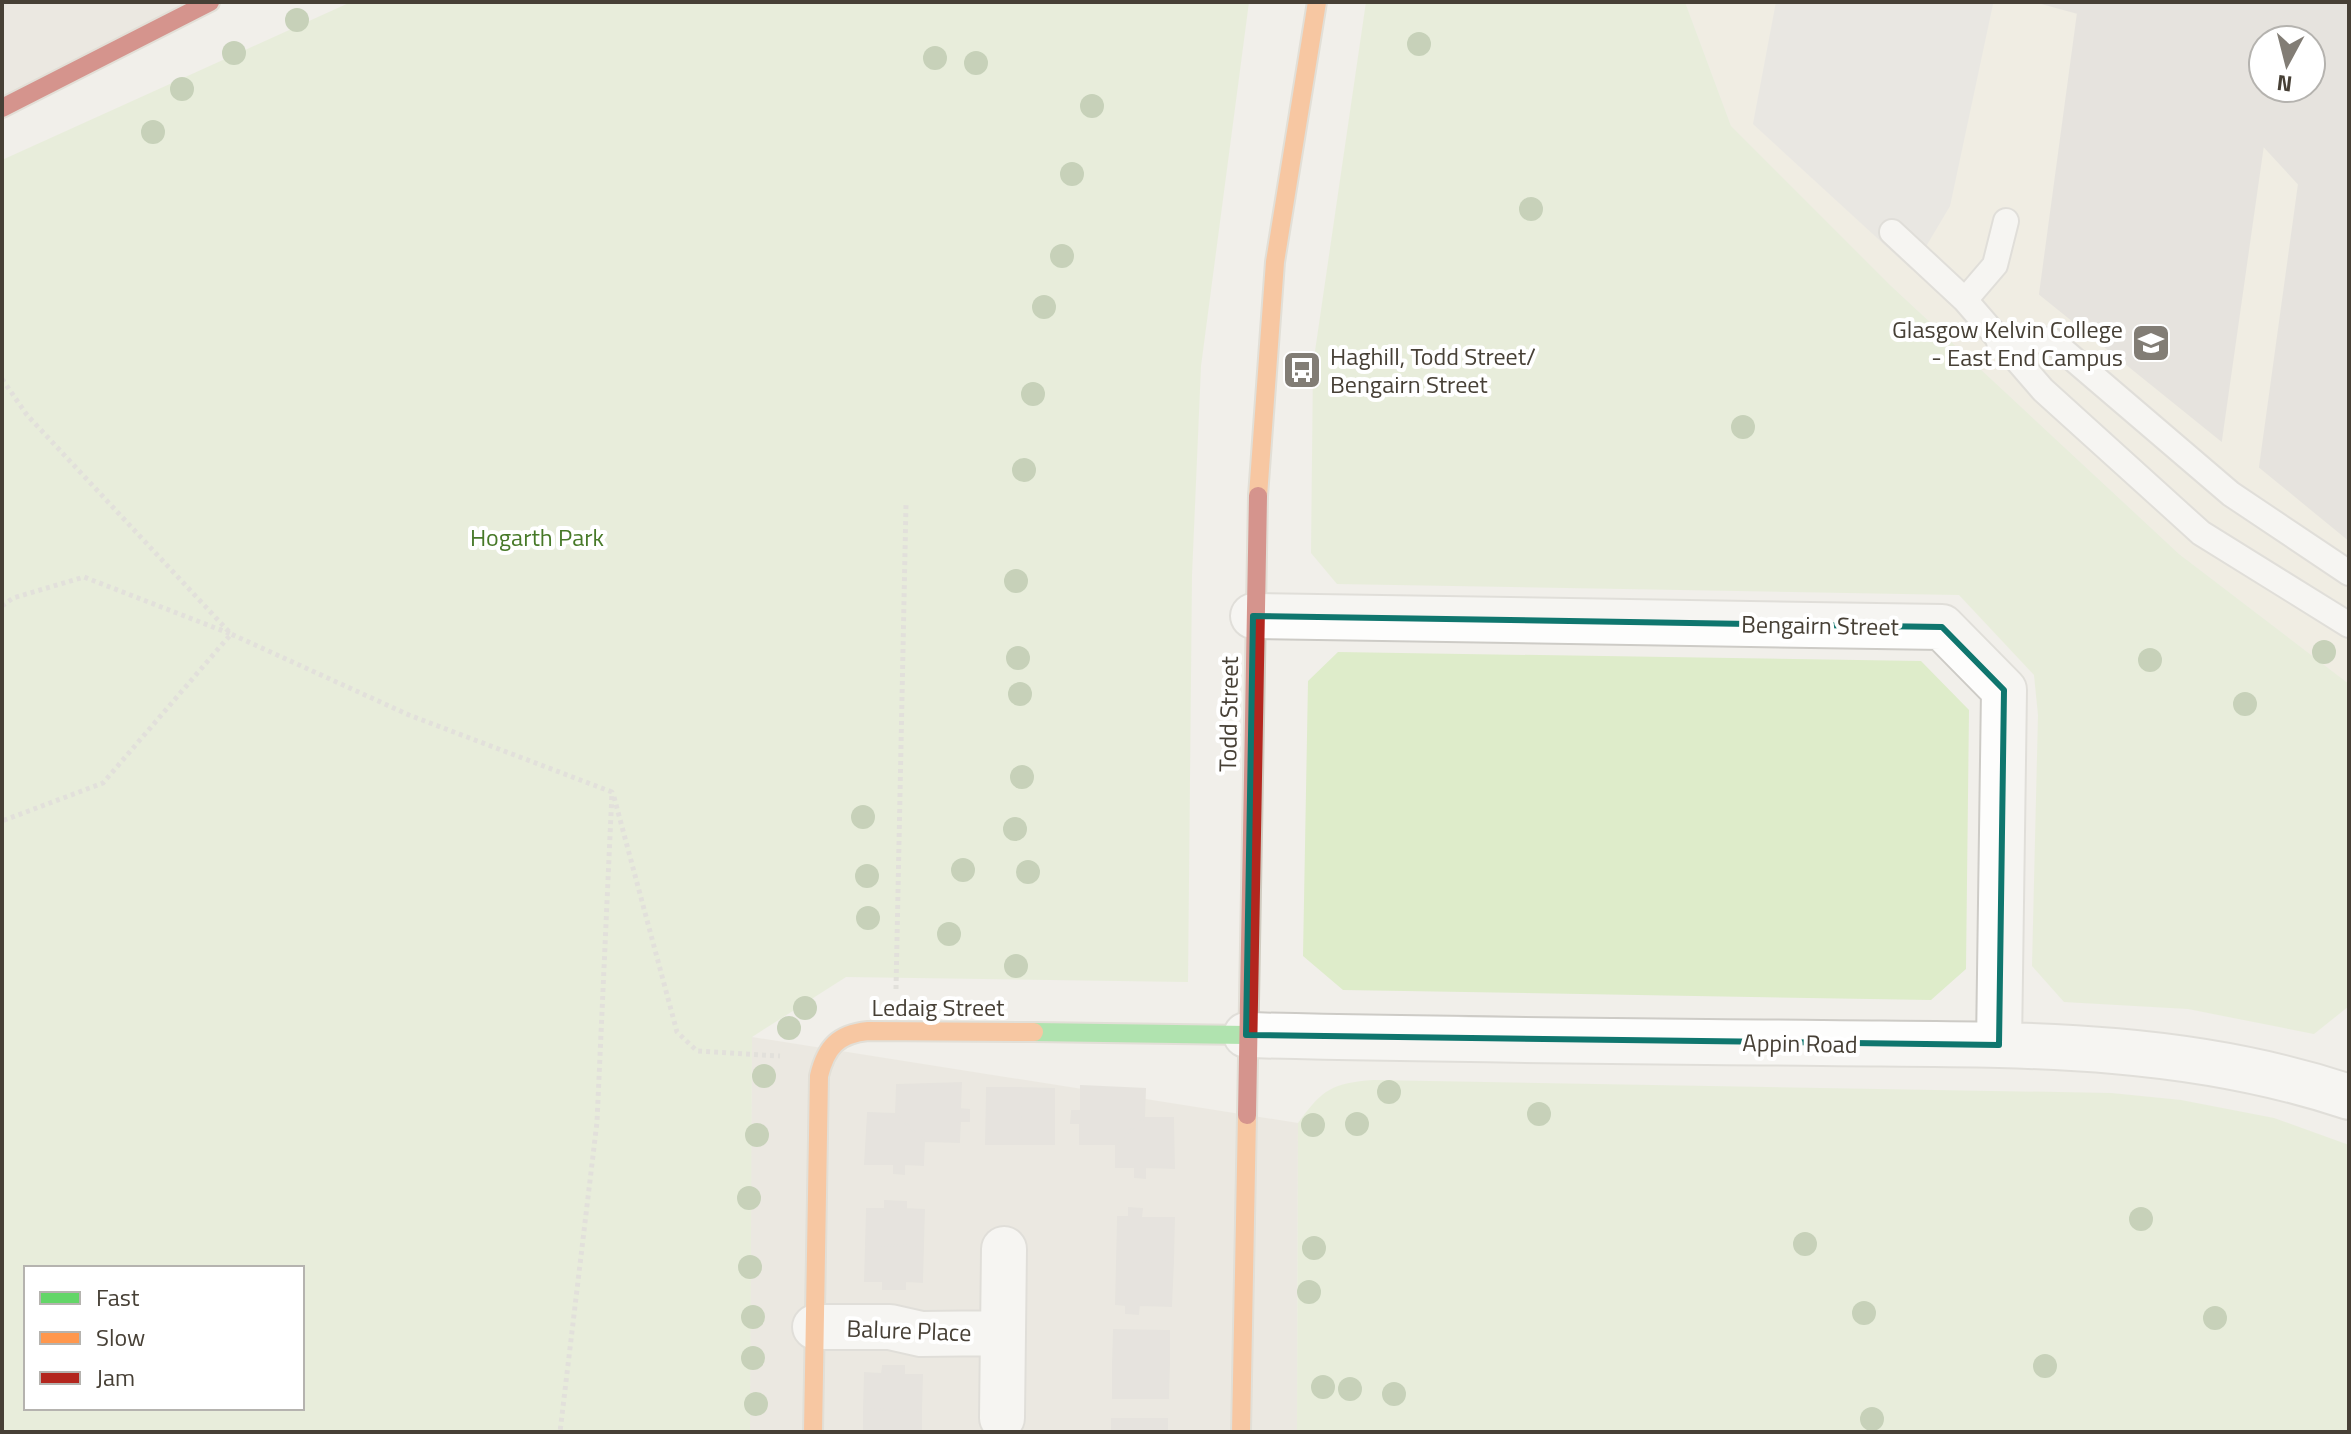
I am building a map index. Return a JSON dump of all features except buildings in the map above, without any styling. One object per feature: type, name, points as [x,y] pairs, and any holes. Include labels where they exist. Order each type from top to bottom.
[{"type":"street","points":[[2,108],[210,2]]},
{"type":"street","name":"Todd Street","points":[[1241,1432],[1253,616],[1265,344],[1290,157],[1317,2]]},
{"type":"street","name":"Bengairn Street","points":[[1253,616],[1942,627],[2004,690],[1999,1045]]},
{"type":"street","name":"Ledaig Street","points":[[822,1058],[834,1041],[856,1030],[1246,1035]]},
{"type":"street","name":"Appin Road","points":[[1246,1035],[1999,1045],[2165,1054],[2290,1077],[2349,1097]]},
{"type":"street","points":[[813,1432],[822,1058]]},
{"type":"street","name":"Balure Place","points":[[1002,1418],[1004,1249]]},
{"type":"street","name":"Balure Place","points":[[815,1327],[890,1327],[921,1334],[1003,1333]]},
{"type":"lane","points":[[1965,300],[1995,265],[2006,221]]},
{"type":"lane","points":[[1892,232],[1965,300],[2043,390],[2201,533],[2349,625]]},
{"type":"lane","points":[[1999,342],[2051,340],[2231,494],[2349,573]]},
{"type":"path","points":[[2,379],[27,415],[231,634]]},
{"type":"path","points":[[896,1030],[906,504]]},
{"type":"path","points":[[2,606],[13,598],[84,577],[231,634],[409,715],[612,792]]},
{"type":"path","points":[[2,821],[103,783],[231,634]]},
{"type":"path","points":[[612,792],[677,1032],[697,1051],[822,1058]]},
{"type":"path","points":[[560,1432],[597,1122],[612,792]]},
{"type":"highlighted area","points":[[1253,616],[1942,627],[2004,690],[1999,1045],[1246,1035]]},
{"type":"shaded area","points":[[2,2],[193,2],[2,97]]},
{"type":"shaded area","name":"Glasgow Kelvin College - East End Campus","points":[[1685,2],[2349,2],[2349,684],[2179,554],[1890,285],[1731,126]]},
{"type":"shaded area","points":[[1776,2],[1993,4],[1950,206],[1912,270],[1753,124]]},
{"type":"shaded area","points":[[752,1037],[1298,1123],[1297,1432],[748,1432]]},
{"type":"green space","name":"Hogarth Park","points":[[351,2],[1249,2],[1201,366],[1192,575],[1188,982],[846,977],[752,1037],[750,1432],[2,1432],[2,160]]},
{"type":"green space","points":[[1366,2],[1685,2],[1731,126],[1890,285],[2179,554],[2349,684],[2349,1006],[2314,1034],[2188,1009],[2064,1002],[2032,966],[2038,715],[2034,675],[1959,595],[1337,584],[1311,553],[1313,365]]},
{"type":"green space","points":[[1338,652],[1921,661],[1969,710],[1966,969],[1931,1000],[1343,990],[1303,956],[1308,681]]},
{"type":"green space","points":[[1374,1080],[2111,1093],[2181,1100],[2274,1118],[2349,1145],[2349,1432],[1297,1432],[1298,1123],[1315,1102],[1330,1090],[1348,1083]]},
{"type":"traffic: fast","points":[[1034,1032],[1246,1035]]},
{"type":"traffic: slow","points":[[1258,496],[1275,262],[1317,2]]},
{"type":"traffic: slow","points":[[813,1432],[819,1076],[825,1057],[841,1039],[868,1031],[1034,1032]]},
{"type":"traffic: slow","points":[[1241,1432],[1247,1115]]},
{"type":"traffic: jam","points":[[2,108],[210,2]]},
{"type":"traffic: jam","points":[[1247,1115],[1258,496]]},
{"type":"place","name":"Glasgow Kelvin College - East End Campus","points":[[2151,343]]},
{"type":"place","name":"Haghill, Todd Street/ Bengairn Street","points":[[1302,370]]}]
